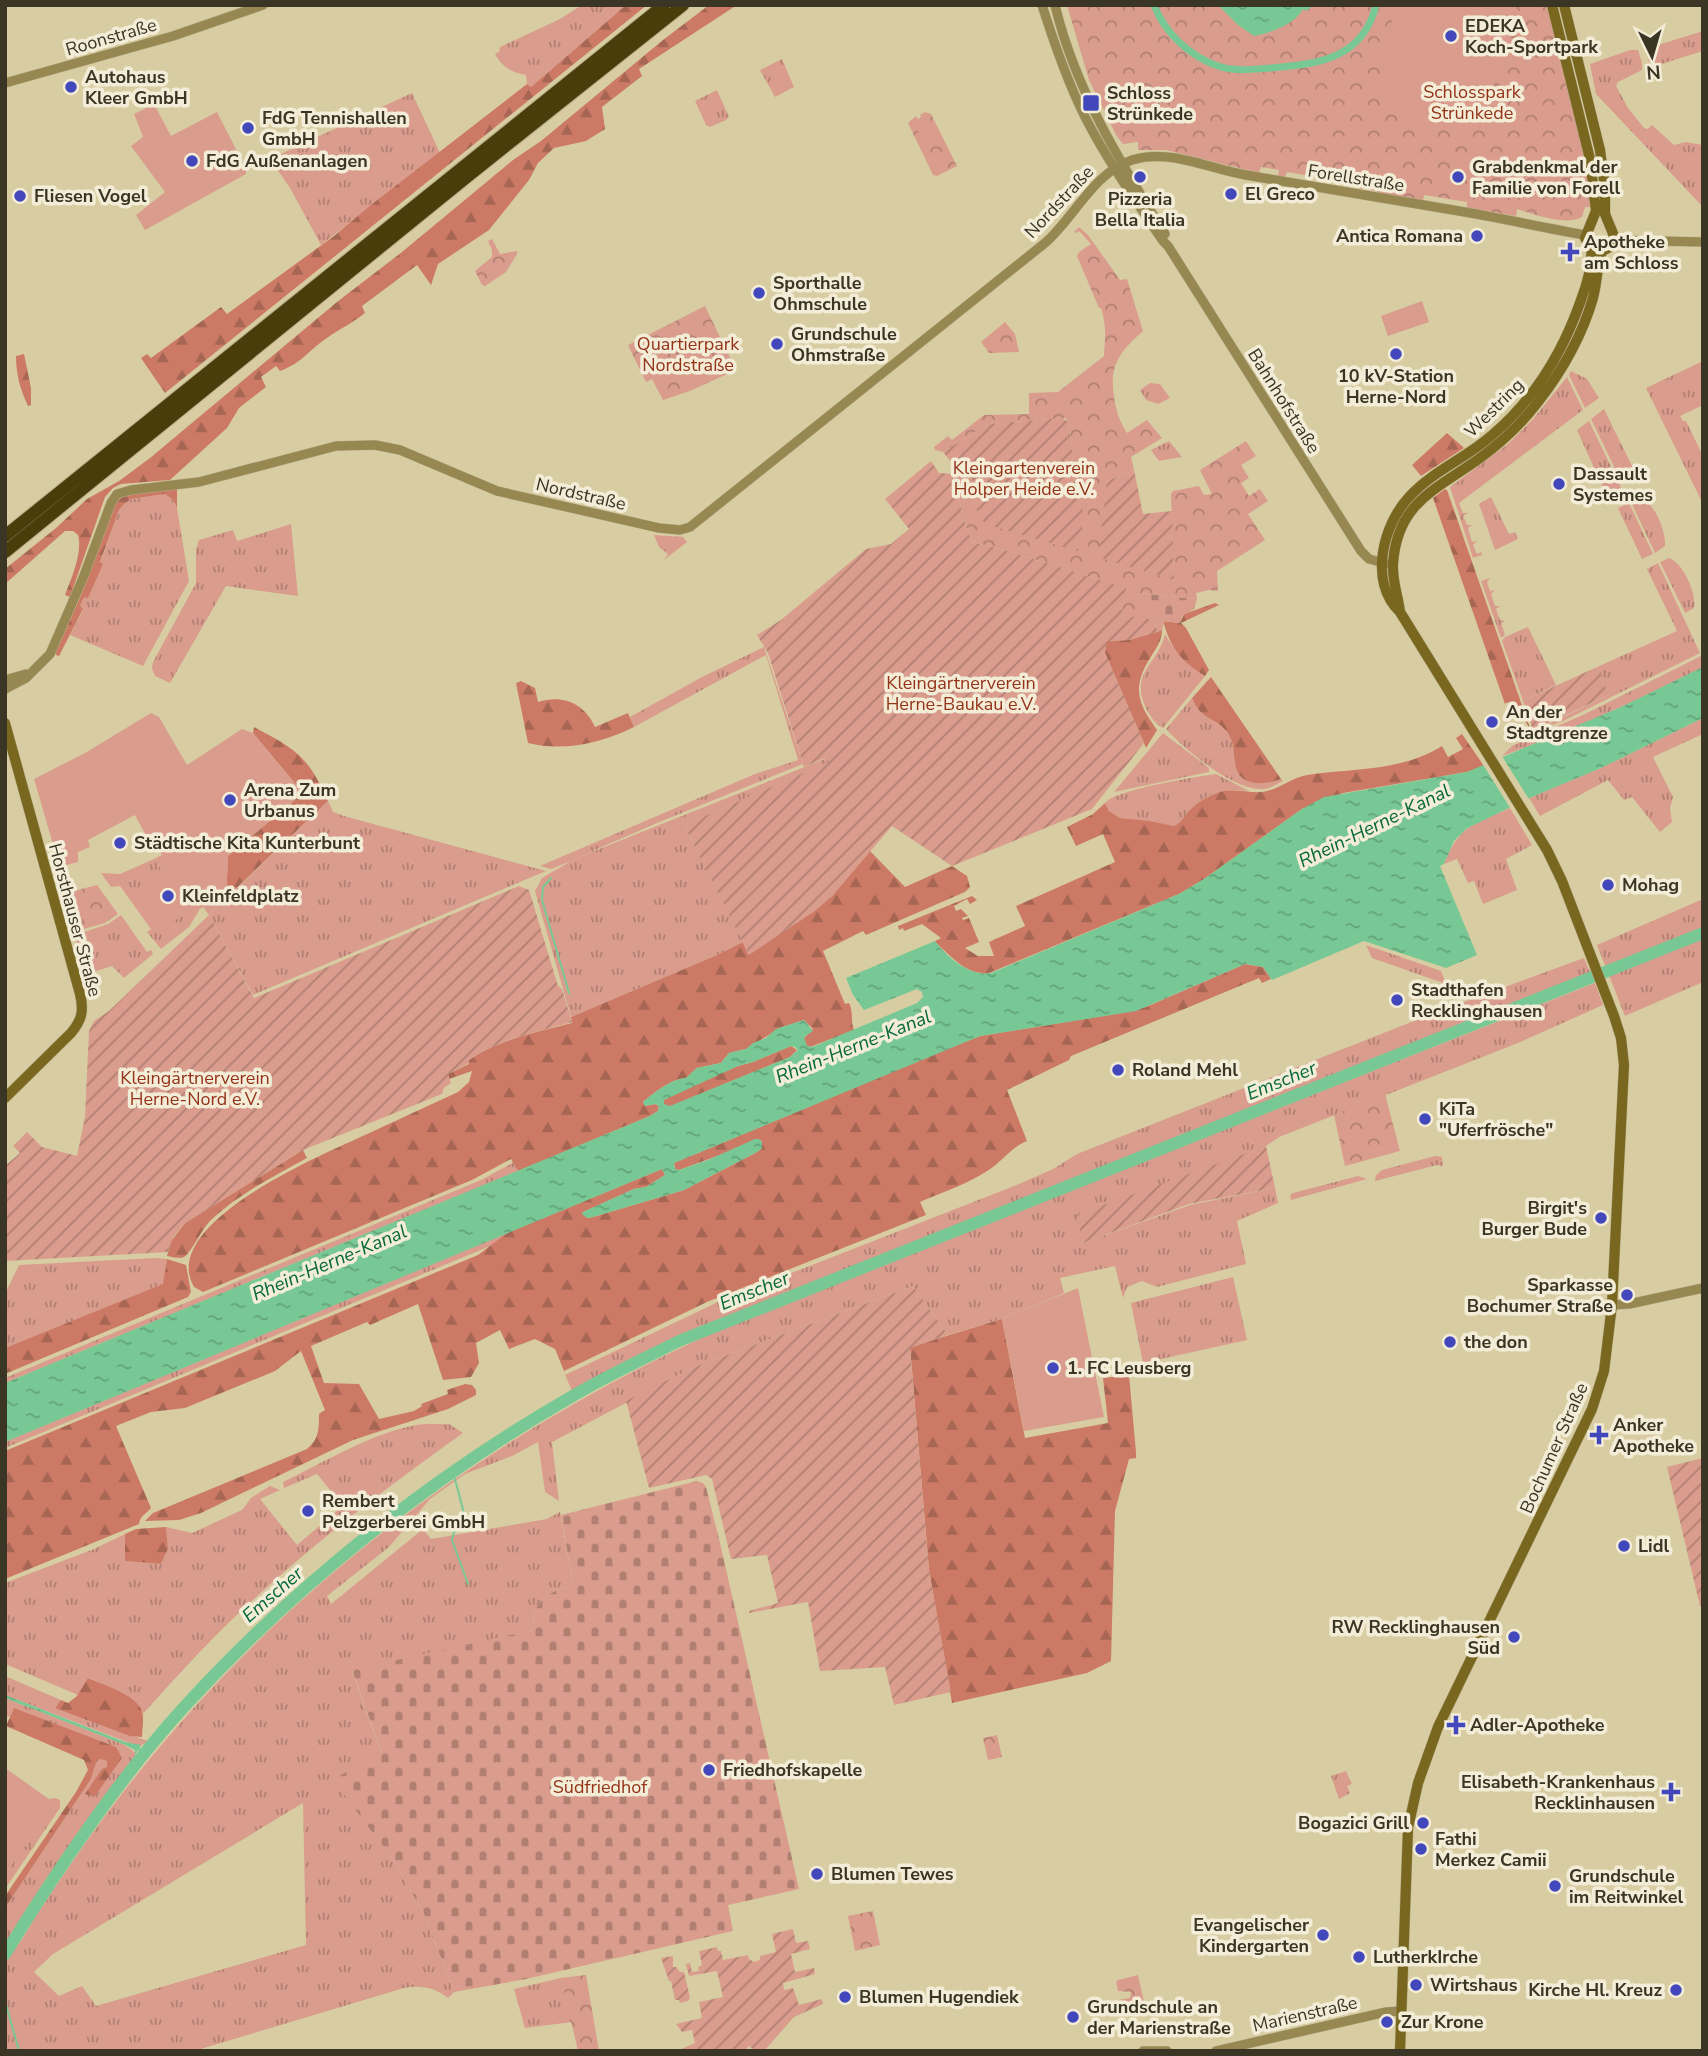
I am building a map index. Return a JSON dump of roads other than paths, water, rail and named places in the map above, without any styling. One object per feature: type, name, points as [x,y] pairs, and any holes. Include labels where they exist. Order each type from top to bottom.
[{"type":"highway","points":[[5,536],[664,5]]},
{"type":"highway","points":[[5,552],[683,5]]},
{"type":"main road","points":[[1552,5],[1590,159],[1595,211],[1586,242],[1591,248],[1602,251],[1614,240],[1613,232],[1605,214],[1600,150],[1564,5]]},
{"type":"main road","points":[[1588,230],[1600,222],[1609,225]]},
{"type":"main road","name":"Westring","points":[[1388,564],[1390,526],[1409,496],[1503,426],[1528,399],[1552,364],[1574,321],[1584,293],[1591,248]]},
{"type":"main road","name":"Westring","points":[[1388,564],[1404,521],[1416,504],[1504,438],[1536,404],[1561,369],[1588,313],[1602,251]]},
{"type":"main road","name":"Bochumer Straße","points":[[1388,564],[1400,612],[1524,811],[1562,881],[1621,1038],[1624,1065],[1612,1305],[1604,1371],[1592,1409],[1438,1727],[1418,1783],[1408,1828],[1400,2051]]},
{"type":"main road","name":"Horsthauser Straße","points":[[5,723],[83,1011],[80,1023],[5,1098]]},
{"type":"street","name":"Roonstraße","points":[[5,83],[173,36],[263,5]]},
{"type":"street","name":"Bahnhofstraße","points":[[1042,5],[1062,66],[1084,115],[1361,551],[1369,559],[1388,564]]},
{"type":"street","name":"Bahnhofstraße","points":[[1055,5],[1072,62],[1118,166]]},
{"type":"street","name":"Forellstraße","points":[[1118,166],[1145,157],[1174,158],[1244,175],[1588,230]]},
{"type":"street","name":"Nordstraße","points":[[5,689],[47,658],[62,629],[111,503],[117,494],[131,490],[199,482],[336,446],[375,445],[400,450],[497,491],[659,528],[670,530],[690,527],[1045,243],[1062,227],[1102,178],[1118,166]]},
{"type":"street","points":[[1614,240],[1703,242]]},
{"type":"street","points":[[5,680],[28,674]]},
{"type":"street","points":[[1612,1305],[1629,1304],[1703,1288]]},
{"type":"street","name":"Marienstraße","points":[[1216,2051],[1386,2012],[1401,2011]]},
{"type":"street","points":[[1143,2051],[1167,2051]]},
{"type":"water","points":[[1218,5],[1314,5],[1306,11],[1303,9],[1282,27],[1254,36],[1238,25]]},
{"type":"water","name":"Rhein-Herne-Kanal","points":[[1703,667],[1703,718],[1466,829],[1454,841],[1444,864],[1440,866],[1477,955],[1446,968],[1364,941],[1272,980],[1263,967],[1245,964],[1136,1011],[980,1036],[674,1163],[675,1169],[679,1170],[755,1139],[762,1142],[762,1148],[757,1152],[684,1190],[593,1217],[587,1218],[582,1214],[634,1189],[646,1187],[665,1175],[662,1169],[5,1442],[5,1383],[650,1116],[658,1111],[659,1106],[645,1106],[643,1102],[658,1090],[686,1078],[697,1068],[721,1063],[729,1053],[746,1049],[776,1029],[804,1020],[813,1031],[804,1037],[807,1046],[812,1047],[917,1003],[923,997],[922,992],[917,989],[864,1010],[853,995],[846,978],[935,941],[952,959],[967,969],[991,973],[1179,894],[1302,809],[1324,797],[1467,772],[1621,707]],"holes":[[[791,1046],[798,1050],[790,1057],[670,1106],[664,1104],[664,1100],[738,1066]]]},
{"type":"water","points":[[5,1695],[125,1742],[141,1745],[135,1755],[135,1750],[123,1744],[5,1698]]},
{"type":"waterway","points":[[1154,5],[1171,34],[1188,50],[1218,66],[1244,70],[1305,64],[1336,55],[1361,37],[1370,23],[1376,5]]},
{"type":"waterway","points":[[551,878],[543,887],[542,900],[569,993]]},
{"type":"waterway","name":"Emscher","points":[[5,1954],[112,1794],[160,1734],[228,1661],[272,1618],[366,1537],[415,1499],[518,1429],[598,1382],[679,1341],[1703,933]]},
{"type":"waterway","points":[[453,1472],[464,1513],[452,1540],[468,1584]]},
{"type":"waterway","points":[[136,1748],[146,1752]]},
{"type":"waterway","points":[[5,2001],[19,2051]]},
{"type":"place","name":"EDEKA Koch-Sportpark","points":[[1451,36]]},
{"type":"place","name":"Autohaus Kleer GmbH","points":[[71,87]]},
{"type":"place","name":"Schloss Strünkede","points":[[1091,103]]},
{"type":"place","name":"FdG Tennishallen GmbH","points":[[248,128]]},
{"type":"place","name":"FdG Außenanlagen","points":[[192,161]]},
{"type":"place","name":"Pizzeria Bella Italia","points":[[1140,177]]},
{"type":"place","name":"Grabdenkmal der Familie von Forell","points":[[1458,177]]},
{"type":"place","name":"El Greco","points":[[1231,194]]},
{"type":"place","name":"Fliesen Vogel","points":[[20,196]]},
{"type":"place","name":"Antica Romana","points":[[1477,236]]},
{"type":"place","name":"Apotheke am Schloss","points":[[1570,252]]},
{"type":"place","name":"Sporthalle Ohmschule","points":[[759,293]]},
{"type":"place","name":"Grundschule Ohmstraße","points":[[777,344]]},
{"type":"place","name":"10 kV-Station Herne-Nord","points":[[1396,354]]},
{"type":"place","name":"Dassault Systemes","points":[[1559,484]]},
{"type":"place","name":"An der Stadtgrenze","points":[[1492,722]]},
{"type":"place","name":"Arena Zum Urbanus","points":[[230,800]]},
{"type":"place","name":"Städtische Kita Kunterbunt","points":[[120,843]]},
{"type":"place","name":"Mohag","points":[[1608,885]]},
{"type":"place","name":"Kleinfeldplatz","points":[[168,896]]},
{"type":"place","name":"Stadthafen Recklinghausen","points":[[1397,1000]]},
{"type":"place","name":"Roland Mehl","points":[[1118,1070]]},
{"type":"place","name":"KiTa \"Uferfrösche\"","points":[[1425,1119]]},
{"type":"place","name":"Birgit's Burger Bude","points":[[1601,1218]]},
{"type":"place","name":"Sparkasse Bochumer Straße","points":[[1627,1295]]},
{"type":"place","name":"the don","points":[[1450,1342]]},
{"type":"place","name":"1. FC Leusberg","points":[[1053,1368]]},
{"type":"place","name":"Anker Apotheke","points":[[1599,1435]]},
{"type":"place","name":"Rembert Pelzgerberei GmbH","points":[[308,1511]]},
{"type":"place","name":"Lidl","points":[[1624,1546]]},
{"type":"place","name":"RW Recklinghausen Süd","points":[[1514,1637]]},
{"type":"place","name":"Adler-Apotheke","points":[[1456,1725]]},
{"type":"place","name":"Friedhofskapelle","points":[[709,1770]]},
{"type":"place","name":"Elisabeth-Krankenhaus Recklinhausen","points":[[1671,1792]]},
{"type":"place","name":"Bogazici Grill","points":[[1423,1823]]},
{"type":"place","name":"Fathi Merkez Camii","points":[[1421,1849]]},
{"type":"place","name":"Blumen Tewes","points":[[817,1874]]},
{"type":"place","name":"Grundschule im Reitwinkel","points":[[1555,1886]]},
{"type":"place","name":"Evangelischer Kindergarten","points":[[1323,1935]]},
{"type":"place","name":"LutherkIrche","points":[[1359,1957]]},
{"type":"place","name":"Wirtshaus","points":[[1416,1985]]},
{"type":"place","name":"Kirche Hl. Kreuz","points":[[1676,1990]]},
{"type":"place","name":"Blumen Hugendiek","points":[[845,1997]]},
{"type":"place","name":"Grundschule an der Marienstraße","points":[[1073,2017]]},
{"type":"place","name":"Zur Krone","points":[[1387,2022]]},
{"type":"park label","name":"Schlosspark Strünkede","points":[[1472,102]]},
{"type":"park label","name":"Quartierpark Nordstraße","points":[[688,354]]},
{"type":"park label","name":"Kleingartenverein Holper Heide e.V.","points":[[1024,478]]},
{"type":"park label","name":"Kleingärtnerverein Herne-Baukau e.V.","points":[[961,693]]},
{"type":"park label","name":"Kleingärtnerverein Herne-Nord e.V.","points":[[195,1088]]},
{"type":"park label","name":"Südfriedhof","points":[[600,1787]]}]
